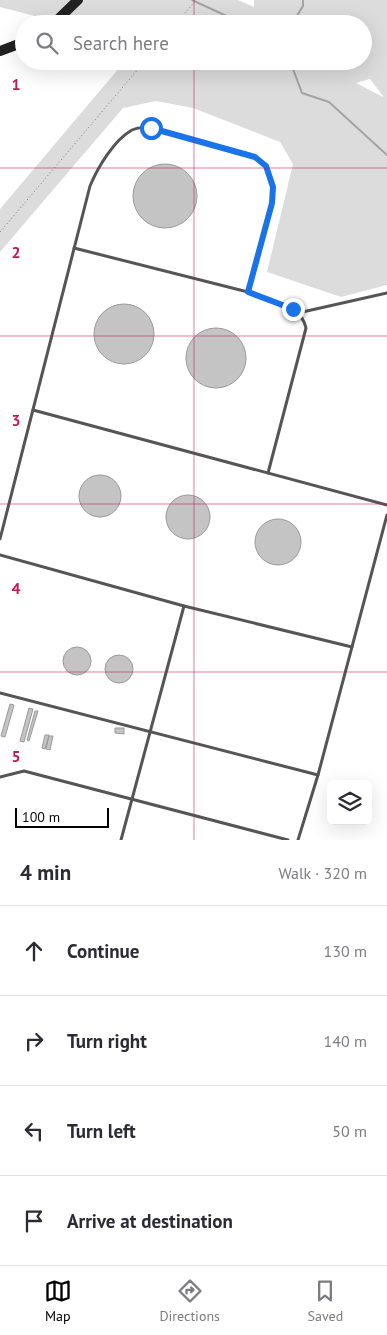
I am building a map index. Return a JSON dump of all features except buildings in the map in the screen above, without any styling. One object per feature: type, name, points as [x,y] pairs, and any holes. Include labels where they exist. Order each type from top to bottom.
[{"type":"street","points":[[62,15],[78,0]]},
{"type":"street","points":[[0,50],[15,45]]},
{"type":"lane","points":[[0,539],[90,186],[100,166],[121,139],[132,130],[141,127],[151,128],[255,157],[266,166],[273,187],[272,203],[248,292]]},
{"type":"lane","points":[[74,248],[248,292],[293,309],[298,313],[304,320],[306,328],[268,473]]},
{"type":"lane","points":[[298,313],[387,293]]},
{"type":"lane","points":[[33,410],[387,505]]},
{"type":"lane","points":[[298,840],[318,775],[387,515]]},
{"type":"lane","points":[[0,555],[184,606],[352,647]]},
{"type":"lane","points":[[121,840],[184,606]]},
{"type":"lane","points":[[0,693],[318,775]]},
{"type":"lane","points":[[0,777],[24,771],[288,840]]},
{"type":"path","points":[[184,15],[196,0]]},
{"type":"path","points":[[0,232],[137,70]]},
{"type":"shaded area","points":[[0,0],[238,0],[254,7],[254,0],[387,0],[387,285],[341,297],[267,272],[293,164],[280,142],[193,108],[156,101],[123,108],[0,252],[0,209],[117,70],[372,70],[372,15],[31,15],[0,7]],"holes":[[[370,79],[383,97],[356,83]]]},
{"type":"waterway","points":[[192,0],[224,15]]},
{"type":"waterway","points":[[298,15],[303,6],[303,0]]},
{"type":"waterway","points":[[293,70],[302,93],[329,102],[387,155]]},
{"type":"route","points":[[151,128],[255,157],[266,166],[273,187],[272,203],[248,292],[293,309]]}]
